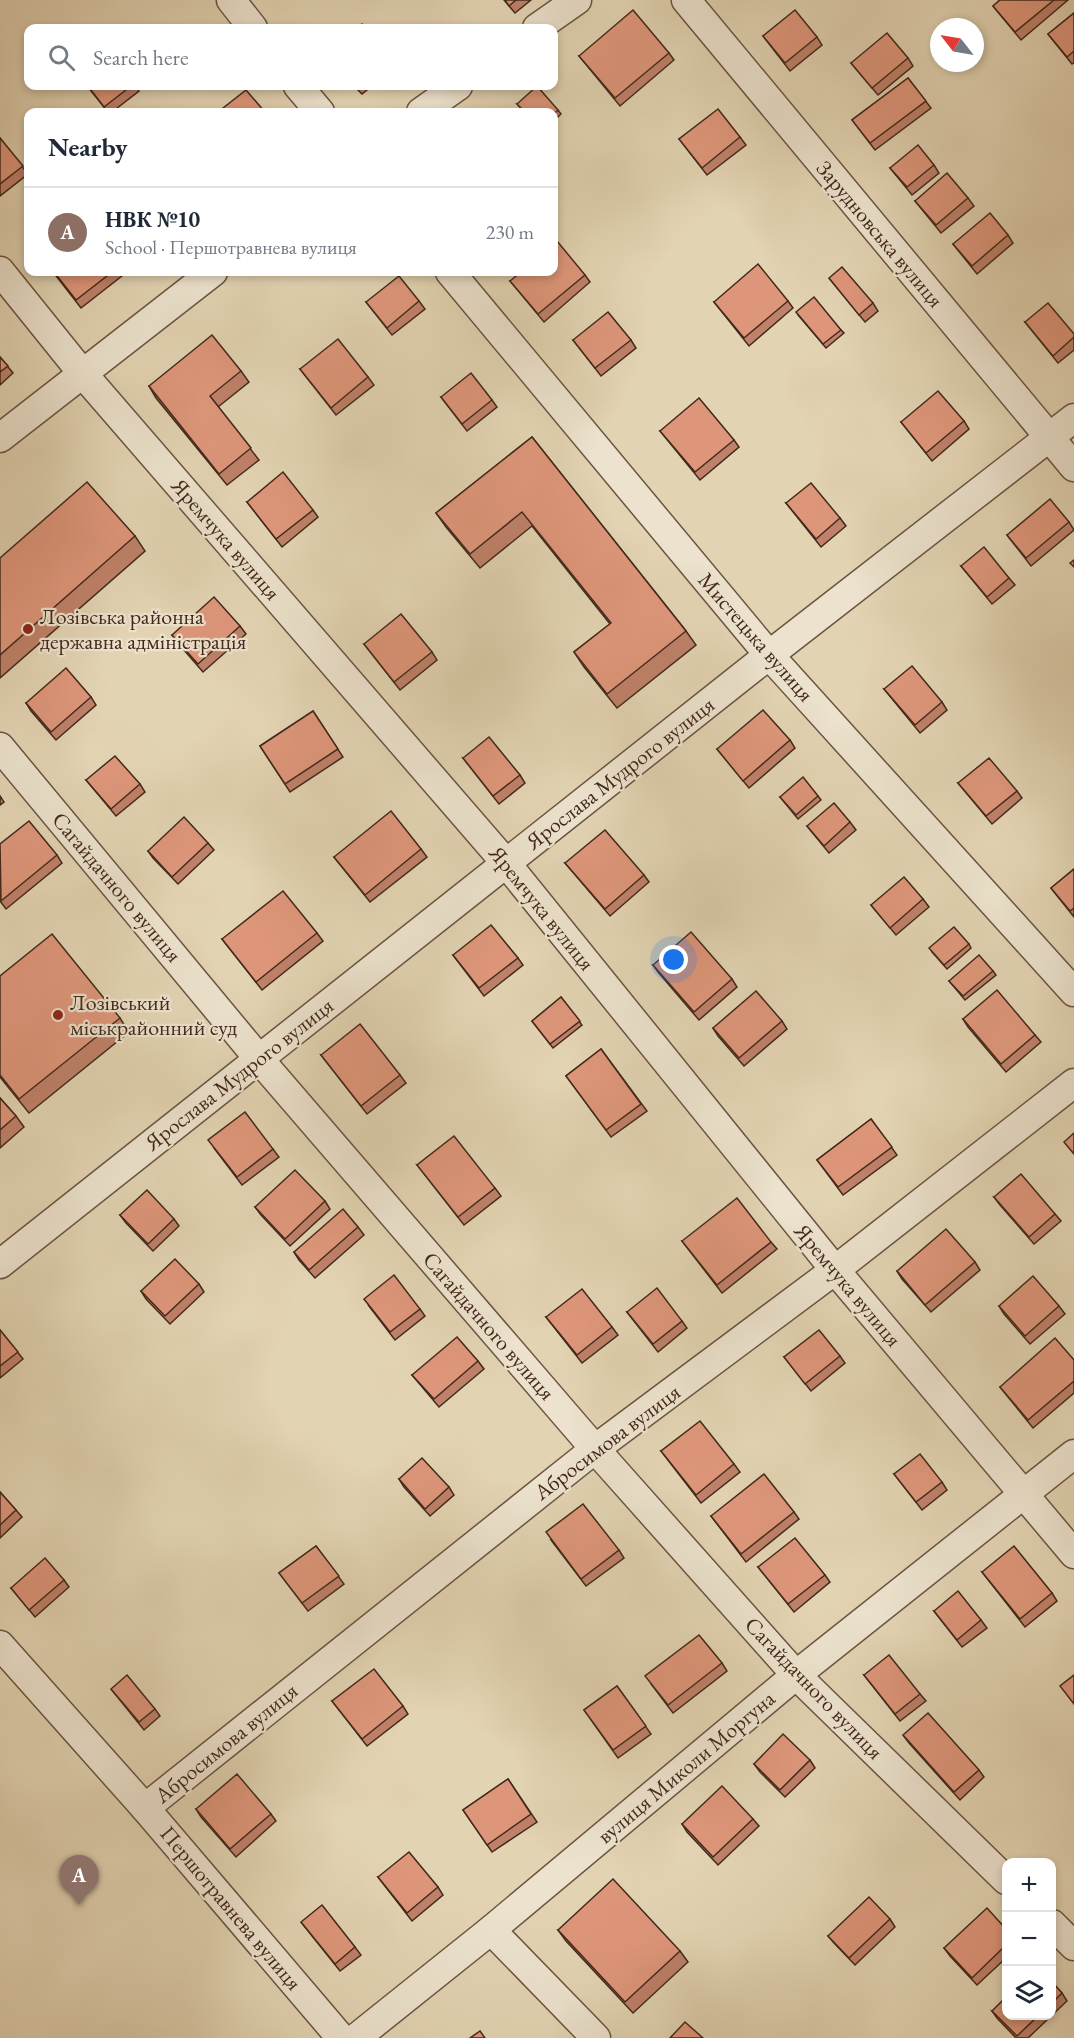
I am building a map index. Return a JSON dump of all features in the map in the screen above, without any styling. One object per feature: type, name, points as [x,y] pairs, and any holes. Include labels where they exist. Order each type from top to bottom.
[{"type":"street","points":[[231,0],[250,24]]},
{"type":"street","points":[[543,24],[577,0]]},
{"type":"street","name":"Зарудновська вулиця","points":[[686,0],[1074,467]]},
{"type":"street","points":[[301,90],[317,108]]},
{"type":"street","points":[[427,108],[452,90]]},
{"type":"street","name":"Яремчука вулиця","points":[[0,271],[83,374],[506,863],[835,1270],[1074,1554]]},
{"type":"street","points":[[0,438],[208,276]]},
{"type":"street","name":"Мистецька вулиця","points":[[453,276],[770,655],[1074,992]]},
{"type":"street","name":"Ярослава Мудрого вулиця","points":[[0,1264],[770,655],[1074,418]]},
{"type":"street","name":"Сагайдачного вулиця","points":[[0,747],[259,1059],[595,1449],[796,1675],[1002,1876]]},
{"type":"street","name":"Абросимова вулиця","points":[[145,1808],[595,1449],[835,1270],[1074,1083]]},
{"type":"street","name":"вулиця Миколи Моргуна","points":[[356,2038],[491,1930],[796,1675],[1074,1454]]},
{"type":"street","name":"Першотравнева вулиця","points":[[0,1645],[145,1808],[341,2038]]},
{"type":"street","points":[[1056,1928],[1074,1946]]},
{"type":"street","points":[[491,1930],[596,2038]]},
{"type":"building","points":[[505,0],[516,0],[509,6]]},
{"type":"building","points":[[1000,0],[1054,0],[1015,32],[993,6]]},
{"type":"building","points":[[633,10],[669,53],[615,98],[579,56]]},
{"type":"building","points":[[795,10],[817,37],[785,63],[763,36]]},
{"type":"building","points":[[1074,13],[1074,51],[1067,57],[1048,34]]},
{"type":"building","points":[[887,33],[908,58],[872,88],[851,63]]},
{"type":"building","points":[[908,78],[926,101],[870,143],[852,120]]},
{"type":"building","points":[[91,90],[126,90],[104,107]]},
{"type":"building","points":[[246,90],[262,108],[223,108]]},
{"type":"building","points":[[533,90],[540,90],[556,108],[521,108],[517,104]]},
{"type":"building","points":[[718,109],[740,137],[702,168],[679,139]]},
{"type":"building","points":[[0,138],[23,166],[0,184]]},
{"type":"building","points":[[918,145],[934,165],[907,187],[890,168]]},
{"type":"building","points":[[947,173],[968,198],[936,225],[915,201]]},
{"type":"building","points":[[990,213],[1008,235],[972,266],[953,244]]},
{"type":"building","points":[[558,242],[585,275],[538,314],[510,281],[516,276],[558,276]]},
{"type":"building","points":[[758,264],[788,301],[744,338],[714,302]]},
{"type":"building","points":[[842,267],[873,303],[859,315],[829,278]]},
{"type":"building","points":[[57,276],[107,276],[76,300]]},
{"type":"building","points":[[399,276],[419,301],[387,328],[366,302]]},
{"type":"building","points":[[814,297],[841,330],[823,344],[796,312]]},
{"type":"building","points":[[1048,303],[1074,334],[1074,337],[1053,356],[1025,322]]},
{"type":"building","points":[[608,312],[631,340],[595,368],[573,340]]},
{"type":"building","points":[[212,335],[241,371],[210,396],[251,448],[219,474],[149,386]]},
{"type":"building","points":[[338,339],[368,377],[331,408],[300,369]]},
{"type":"building","points":[[0,357],[8,366],[0,372]]},
{"type":"building","points":[[471,373],[492,400],[462,424],[441,397]]},
{"type":"building","points":[[938,391],[964,421],[926,453],[901,422]]},
{"type":"building","points":[[699,398],[734,440],[695,472],[660,431]]},
{"type":"building","points":[[532,437],[686,631],[607,694],[574,652],[611,623],[522,512],[470,554],[436,513]]},
{"type":"building","points":[[283,472],[313,510],[276,539],[247,502]]},
{"type":"building","name":"Лозівська районна державна адміністрація","points":[[87,482],[135,536],[0,655],[0,558]]},
{"type":"building","points":[[811,483],[840,518],[816,539],[786,503]]},
{"type":"building","points":[[1050,499],[1069,522],[1026,558],[1007,535]]},
{"type":"building","points":[[984,547],[1009,578],[987,597],[961,566]]},
{"type":"building","points":[[214,597],[240,626],[198,664],[172,635]]},
{"type":"building","points":[[401,614],[432,652],[394,682],[364,644]]},
{"type":"building","points":[[912,666],[942,702],[915,725],[884,689]]},
{"type":"building","points":[[66,668],[91,697],[51,732],[26,703]]},
{"type":"building","points":[[763,710],[790,740],[743,781],[717,749]]},
{"type":"building","points":[[313,711],[338,749],[285,784],[260,746]]},
{"type":"building","points":[[489,737],[520,775],[493,796],[463,758]]},
{"type":"building","points":[[115,756],[140,784],[111,809],[86,780]]},
{"type":"building","points":[[989,758],[1017,791],[986,816],[958,783]]},
{"type":"building","points":[[803,777],[818,796],[796,815],[780,797]]},
{"type":"building","points":[[834,803],[850,822],[824,846],[807,826]]},
{"type":"building","points":[[391,811],[421,849],[365,895],[334,857]]},
{"type":"building","points":[[184,817],[208,843],[172,877],[148,851]]},
{"type":"building","points":[[29,821],[57,855],[1,901],[0,844]]},
{"type":"building","points":[[605,830],[644,875],[605,909],[565,863]]},
{"type":"building","points":[[1074,869],[1074,908],[1070,911],[1051,888]]},
{"type":"building","points":[[904,877],[923,899],[890,928],[871,905]]},
{"type":"building","points":[[283,891],[317,933],[256,982],[222,939]]},
{"type":"building","points":[[491,925],[518,958],[479,988],[453,955]]},
{"type":"building","points":[[954,927],[969,944],[944,965],[929,948]]},
{"type":"building","points":[[691,932],[732,979],[694,1012],[653,965]]},
{"type":"building","name":"Лозівський міськрайонний суд","points":[[52,934],[120,1018],[19,1099],[0,1075],[0,976]]},
{"type":"building","points":[[979,955],[993,971],[963,996],[949,981]]},
{"type":"building","points":[[997,990],[1035,1035],[1001,1064],[963,1019]]},
{"type":"building","points":[[756,991],[782,1021],[739,1058],[713,1028]]},
{"type":"building","points":[[561,997],[580,1021],[550,1044],[532,1021]]},
{"type":"building","points":[[360,1024],[400,1075],[361,1106],[321,1055]]},
{"type":"building","points":[[601,1049],[641,1104],[606,1130],[566,1076]]},
{"type":"building","points":[[0,1098],[16,1116],[0,1130]]},
{"type":"building","points":[[245,1112],[273,1149],[237,1177],[208,1140]]},
{"type":"building","points":[[871,1119],[892,1147],[838,1187],[817,1160]]},
{"type":"building","points":[[1074,1133],[1074,1154],[1064,1142]]},
{"type":"building","points":[[454,1136],[495,1188],[458,1217],[417,1165]]},
{"type":"building","points":[[295,1170],[325,1201],[285,1239],[255,1207]]},
{"type":"building","points":[[1021,1174],[1055,1214],[1029,1237],[994,1197]]},
{"type":"building","points":[[147,1190],[174,1219],[148,1244],[120,1215]]},
{"type":"building","points":[[737,1198],[771,1242],[717,1285],[682,1241]]},
{"type":"building","points":[[343,1209],[358,1227],[309,1270],[294,1252]]},
{"type":"building","points":[[946,1229],[975,1262],[925,1305],[897,1271]]},
{"type":"building","points":[[175,1259],[199,1284],[165,1316],[141,1291]]},
{"type":"building","points":[[394,1275],[420,1309],[390,1332],[364,1299]]},
{"type":"building","points":[[1033,1276],[1059,1306],[1025,1336],[999,1306]]},
{"type":"building","points":[[657,1288],[682,1321],[653,1344],[627,1312]]},
{"type":"building","points":[[582,1289],[612,1327],[577,1355],[546,1317]]},
{"type":"building","points":[[0,1330],[18,1352],[0,1366]]},
{"type":"building","points":[[819,1330],[840,1356],[805,1384],[784,1357]]},
{"type":"building","points":[[457,1337],[478,1361],[434,1399],[412,1375]]},
{"type":"building","points":[[1055,1338],[1074,1360],[1074,1381],[1028,1420],[1000,1387]]},
{"type":"building","points":[[700,1421],[734,1464],[696,1495],[661,1451]]},
{"type":"building","points":[[920,1454],[942,1482],[916,1502],[894,1474]]},
{"type":"building","points":[[422,1458],[449,1487],[425,1509],[399,1479]]},
{"type":"building","points":[[764,1474],[794,1512],[741,1554],[711,1516]]},
{"type":"building","points":[[0,1492],[16,1510],[0,1525]]},
{"type":"building","points":[[583,1504],[619,1550],[581,1579],[546,1532]]},
{"type":"building","points":[[795,1538],[825,1575],[788,1604],[758,1567]]},
{"type":"building","points":[[316,1546],[339,1576],[302,1603],[279,1573]]},
{"type":"building","points":[[1014,1546],[1052,1593],[1020,1619],[982,1572]]},
{"type":"building","points":[[45,1558],[64,1580],[29,1610],[11,1588]]},
{"type":"building","points":[[958,1591],[981,1620],[957,1640],[934,1611]]},
{"type":"building","points":[[699,1635],[722,1663],[668,1705],[645,1676]]},
{"type":"building","points":[[889,1655],[920,1694],[895,1714],[864,1675]]},
{"type":"building","points":[[374,1669],[403,1706],[362,1739],[332,1701]]},
{"type":"building","points":[[127,1675],[155,1709],[139,1722],[111,1689]]},
{"type":"building","points":[[1074,1675],[1074,1704],[1060,1686]]},
{"type":"building","points":[[617,1686],[646,1726],[613,1750],[584,1710]]},
{"type":"building","points":[[928,1713],[979,1770],[954,1792],[903,1735]]},
{"type":"building","points":[[783,1734],[810,1760],[780,1790],[754,1764]]},
{"type":"building","points":[[237,1774],[271,1814],[230,1849],[196,1809]]},
{"type":"building","points":[[508,1779],[531,1814],[487,1845],[463,1810]]},
{"type":"building","points":[[722,1786],[753,1819],[713,1857],[682,1824]]},
{"type":"building","points":[[409,1852],[438,1887],[407,1913],[378,1877]]},
{"type":"building","points":[[613,1879],[680,1951],[625,2002],[558,1930]]},
{"type":"building","points":[[869,1897],[890,1919],[849,1958],[828,1936]]},
{"type":"building","points":[[322,1905],[355,1947],[335,1964],[301,1922]]},
{"type":"building","points":[[987,1908],[1002,1925],[1002,1949],[972,1978],[944,1948]]},
{"type":"building","points":[[1056,1986],[1062,1993],[1056,1999]]},
{"type":"building","points":[[1002,2001],[1002,2020],[1034,2020],[1017,2036],[992,2011]]},
{"type":"building","points":[[685,2022],[703,2038],[670,2038]]},
{"type":"building","points":[[480,2031],[485,2038],[470,2038]]},
{"type":"place","name":"Лозівська районна державна адміністрація","points":[[28,629]]},
{"type":"place","name":"Лозівський міськрайонний суд","points":[[58,1015]]},
{"type":"place","name":"НВК №10","points":[[79,1905]]}]
